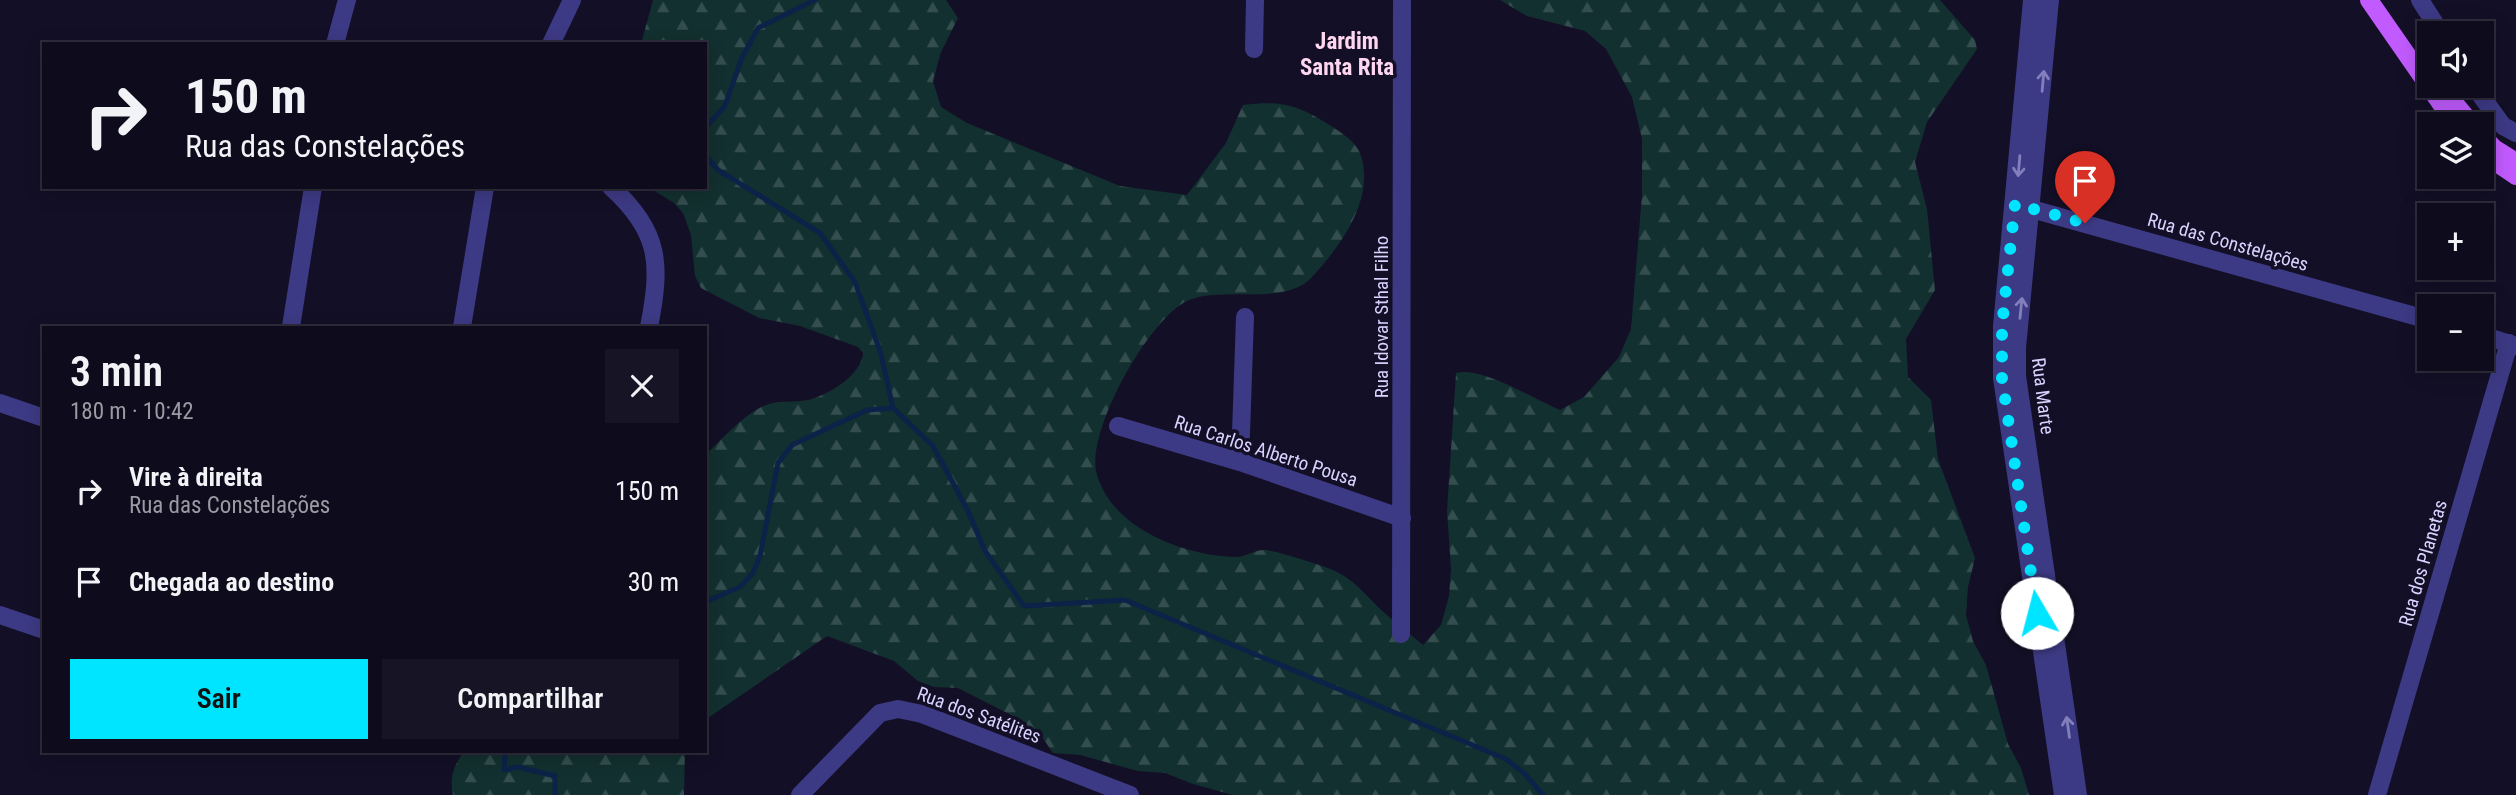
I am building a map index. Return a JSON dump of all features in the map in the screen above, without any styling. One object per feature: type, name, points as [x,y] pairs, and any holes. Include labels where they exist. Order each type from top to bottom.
[{"type":"main road","points":[[2369,0],[2447,112]]},
{"type":"main road","points":[[2384,0],[2417,50]]},
{"type":"main road","points":[[2451,98],[2462,112]]},
{"type":"main road","points":[[2494,148],[2516,162]]},
{"type":"main road","points":[[2494,161],[2516,176]]},
{"type":"street","points":[[336,42],[347,0]]},
{"type":"street","points":[[552,42],[572,0]]},
{"type":"street","points":[[1254,49],[1255,0]]},
{"type":"street","name":"Rua Idovar Sthal Filho","points":[[1401,634],[1402,0]]},
{"type":"street","name":"Rua Marte","points":[[2032,0],[2017,376],[2078,795]]},
{"type":"street","name":"Rua Marte","points":[[2050,0],[2024,206],[2002,326],[2002,378],[2063,795]]},
{"type":"street","points":[[2420,0],[2433,21]]},
{"type":"street","points":[[2483,98],[2503,126],[2516,133]]},
{"type":"street","points":[[291,326],[313,189]]},
{"type":"street","points":[[461,326],[485,189]]},
{"type":"street","points":[[613,189],[629,204],[654,250],[658,281],[649,326]]},
{"type":"street","name":"Rua das Constelações","points":[[2024,206],[2417,317]]},
{"type":"street","points":[[1240,463],[1245,317]]},
{"type":"street","points":[[2494,339],[2512,344]]},
{"type":"street","name":"Rua dos Planetas","points":[[2378,795],[2512,344]]},
{"type":"street","points":[[0,403],[42,417]]},
{"type":"street","name":"Rua Carlos Alberto Pousa","points":[[1118,426],[1240,463],[1402,518]]},
{"type":"street","points":[[0,615],[42,629]]},
{"type":"street","name":"Rua dos Satélites","points":[[800,795],[870,721],[880,713],[898,709],[922,713],[1130,795]]},
{"type":"green space","points":[[653,0],[946,0],[958,18],[941,52],[933,81],[941,107],[967,123],[1120,186],[1187,195],[1226,143],[1243,105],[1266,103],[1293,107],[1312,115],[1345,136],[1355,145],[1361,156],[1363,190],[1352,223],[1333,253],[1311,278],[1286,291],[1203,296],[1189,300],[1173,310],[1139,352],[1110,406],[1100,433],[1096,456],[1097,475],[1105,494],[1118,510],[1152,536],[1193,551],[1214,555],[1238,557],[1264,550],[1329,569],[1353,583],[1423,645],[1441,625],[1449,596],[1451,569],[1447,511],[1456,373],[1479,374],[1560,410],[1584,397],[1619,357],[1631,329],[1642,195],[1642,139],[1632,97],[1606,49],[1585,31],[1527,16],[1500,0],[1940,0],[1975,40],[1977,49],[1927,122],[1915,162],[1927,209],[1935,290],[1906,339],[1908,377],[1931,400],[1938,459],[1975,558],[1968,587],[1966,615],[1973,641],[1986,665],[2008,744],[2021,768],[2029,795],[1233,795],[1165,773],[1138,771],[1080,755],[1053,753],[1042,737],[1011,715],[958,688],[934,687],[918,681],[894,661],[827,636],[707,719],[707,453],[743,419],[760,408],[774,403],[808,400],[834,389],[850,377],[863,353],[858,347],[800,326],[759,318],[701,288],[695,276],[691,235],[683,213],[674,203],[651,189],[707,189],[707,42],[642,42]]},
{"type":"green space","points":[[463,753],[685,753],[684,795],[453,795],[453,772]]},
{"type":"waterway","points":[[707,126],[725,106],[741,60],[758,28],[815,0]]},
{"type":"waterway","points":[[707,157],[718,170],[820,233],[855,282],[881,354],[893,408],[933,446],[967,509],[985,551],[1024,606],[1125,600],[1506,759],[1524,773],[1543,795]]},
{"type":"waterway","points":[[707,601],[740,587],[753,573],[760,556],[778,463],[792,445],[867,410],[893,408]]},
{"type":"waterway","points":[[506,753],[504,770],[518,767],[555,776],[555,795]]},
{"type":"district","name":"Jardim Santa Rita","points":[[1347,54]]},
{"type":"route","points":[[2037,613],[2008,404],[2002,378],[2002,326],[2015,204],[2085,223]]}]
